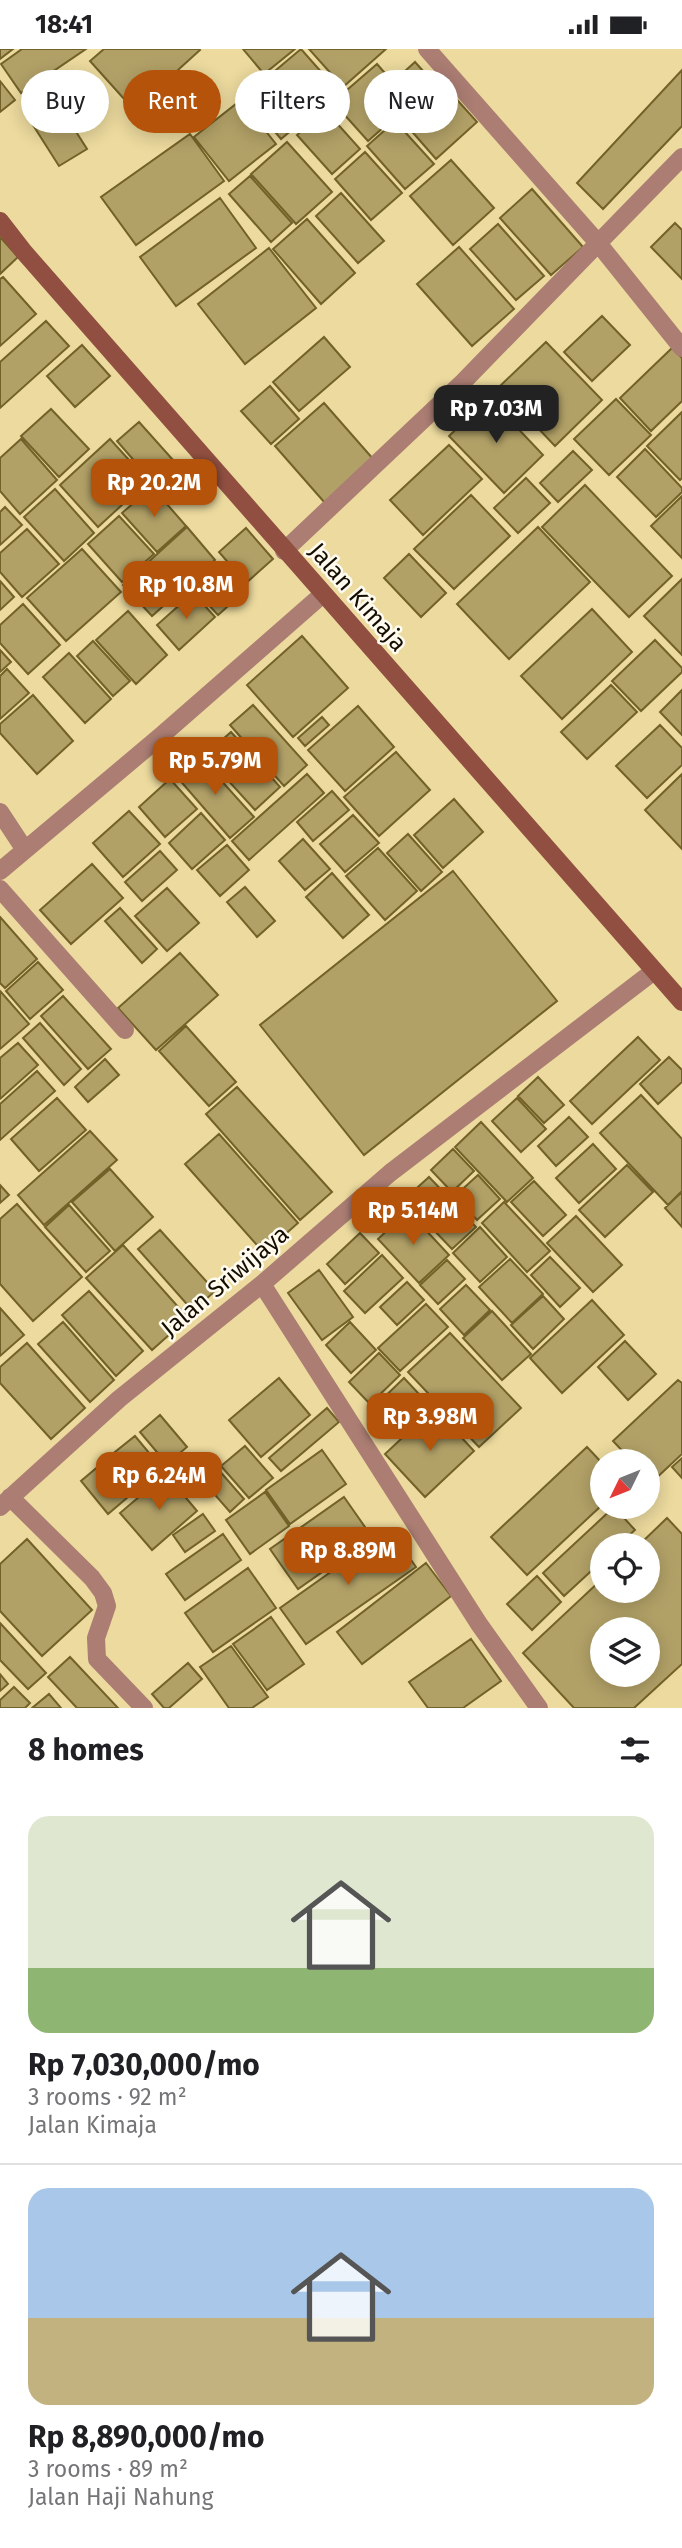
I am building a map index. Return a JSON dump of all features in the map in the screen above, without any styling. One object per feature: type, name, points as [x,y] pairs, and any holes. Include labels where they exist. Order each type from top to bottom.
[{"type":"street","points":[[427,49],[598,243],[682,348]]},
{"type":"street","points":[[284,551],[463,382],[682,157]]},
{"type":"street","name":"Jalan Kimaja","points":[[0,221],[284,551],[682,1002]]},
{"type":"street","points":[[0,871],[162,735],[323,594]]},
{"type":"street","points":[[0,812],[25,850]]},
{"type":"street","points":[[0,889],[125,1030]]},
{"type":"street","name":"Jalan Sriwijaya","points":[[5,1502],[119,1399],[261,1284],[390,1173],[654,971]]},
{"type":"street","points":[[261,1284],[479,1624],[538,1708]]},
{"type":"street","points":[[5,1502],[98,1585],[107,1606],[96,1638],[97,1659],[144,1708]]},
{"type":"building","points":[[0,49],[13,49],[0,59]]},
{"type":"building","points":[[22,49],[86,49],[55,70],[21,70],[21,93],[1,64]]},
{"type":"building","points":[[104,49],[200,50],[178,70],[123,70],[123,98],[109,82],[109,70],[98,70],[90,61]]},
{"type":"building","points":[[243,49],[295,49],[269,70],[261,70]]},
{"type":"building","points":[[301,49],[320,70],[276,70]]},
{"type":"building","points":[[309,49],[386,49],[350,81],[350,70],[328,70]]},
{"type":"building","points":[[415,62],[422,70],[406,70]]},
{"type":"building","points":[[377,64],[382,70],[370,70]]},
{"type":"building","points":[[682,70],[682,126],[603,209],[577,183]]},
{"type":"building","points":[[364,75],[364,133],[377,133],[368,141],[350,121],[350,87]]},
{"type":"building","points":[[0,81],[15,100],[0,112]]},
{"type":"building","points":[[458,101],[477,122],[436,159],[413,133],[458,133]]},
{"type":"building","points":[[235,105],[235,133],[267,133],[276,144],[229,181],[194,137],[199,133],[221,133],[221,116]]},
{"type":"building","points":[[38,133],[77,133],[87,149],[59,166]]},
{"type":"building","points":[[276,133],[288,133],[281,139]]},
{"type":"building","points":[[346,133],[360,149],[332,174],[297,135]]},
{"type":"building","points":[[382,133],[406,133],[434,164],[405,189],[367,146]]},
{"type":"building","points":[[190,134],[224,181],[136,245],[101,197]]},
{"type":"building","points":[[287,142],[332,192],[296,224],[251,174]]},
{"type":"building","points":[[365,152],[402,193],[371,220],[335,179]]},
{"type":"building","points":[[451,160],[494,208],[453,245],[410,196]]},
{"type":"building","points":[[250,176],[292,223],[271,242],[229,194]]},
{"type":"building","points":[[532,189],[583,247],[551,275],[500,218]]},
{"type":"building","points":[[341,193],[384,241],[358,263],[316,216]]},
{"type":"building","points":[[220,198],[256,248],[176,306],[140,257]]},
{"type":"building","points":[[307,219],[355,273],[321,304],[273,249]]},
{"type":"building","points":[[675,223],[682,230],[682,279],[651,247]]},
{"type":"building","points":[[498,224],[544,276],[516,300],[470,249]]},
{"type":"building","points":[[0,237],[18,257],[0,274]]},
{"type":"building","points":[[459,247],[514,309],[472,346],[417,284]]},
{"type":"building","points":[[269,248],[316,308],[245,364],[198,304]]},
{"type":"building","points":[[3,277],[36,314],[0,346],[0,279]]},
{"type":"building","points":[[602,316],[630,345],[592,381],[564,352]]},
{"type":"building","points":[[46,321],[69,346],[0,408],[0,362]]},
{"type":"building","points":[[324,337],[350,367],[299,411],[273,382]]},
{"type":"building","points":[[546,342],[602,400],[555,446],[499,387]]},
{"type":"building","points":[[82,345],[110,376],[75,407],[47,376]]},
{"type":"building","points":[[672,348],[682,358],[682,401],[651,431],[620,398]]},
{"type":"building","points":[[270,386],[299,419],[271,444],[241,411]]},
{"type":"building","points":[[489,398],[543,455],[504,493],[449,436]]},
{"type":"building","points":[[616,399],[651,435],[609,475],[574,439]]},
{"type":"building","points":[[324,403],[374,460],[325,503],[275,446]]},
{"type":"building","points":[[51,409],[89,449],[59,477],[21,436]]},
{"type":"building","points":[[682,412],[682,478],[680,480],[647,446]]},
{"type":"building","points":[[139,422],[173,460],[151,480],[117,441]]},
{"type":"building","points":[[21,439],[57,480],[20,514],[0,491],[0,458]]},
{"type":"building","points":[[110,439],[148,481],[98,527],[60,485]]},
{"type":"building","points":[[449,445],[482,479],[423,535],[390,500]]},
{"type":"building","points":[[645,449],[682,488],[682,492],[656,517],[617,477]]},
{"type":"building","points":[[573,451],[592,470],[558,502],[540,483]]},
{"type":"building","points":[[526,478],[550,503],[518,533],[494,508]]},
{"type":"building","points":[[585,485],[672,576],[629,617],[542,527]]},
{"type":"building","points":[[152,487],[186,526],[157,552],[122,513]]},
{"type":"building","points":[[55,489],[94,533],[64,561],[24,517]]},
{"type":"building","points":[[471,495],[510,536],[454,589],[414,549]]},
{"type":"building","points":[[682,496],[682,558],[651,526]]},
{"type":"building","points":[[5,507],[22,525],[0,545],[0,512]]},
{"type":"building","points":[[119,516],[154,554],[122,582],[88,544]]},
{"type":"building","points":[[187,527],[215,560],[152,616],[123,585]]},
{"type":"building","points":[[538,527],[590,582],[509,659],[457,604]]},
{"type":"building","points":[[246,528],[273,559],[246,583],[219,552]]},
{"type":"building","points":[[27,529],[59,564],[22,597],[0,572],[0,553]]},
{"type":"building","points":[[82,549],[121,592],[66,641],[27,598]]},
{"type":"building","points":[[409,554],[446,593],[421,617],[384,578]]},
{"type":"building","points":[[219,564],[244,592],[218,615],[193,588]]},
{"type":"building","points":[[682,579],[682,655],[644,616]]},
{"type":"building","points":[[0,581],[14,597],[0,610]]},
{"type":"building","points":[[193,593],[215,617],[179,650],[157,625]]},
{"type":"building","points":[[23,604],[60,645],[28,674],[0,643],[0,625]]},
{"type":"building","points":[[592,609],[632,652],[562,719],[521,676]]},
{"type":"building","points":[[128,611],[167,655],[136,684],[96,640]]},
{"type":"building","points":[[302,636],[348,688],[293,737],[247,685]]},
{"type":"building","points":[[655,640],[682,668],[682,672],[641,711],[612,681]]},
{"type":"building","points":[[93,641],[130,681],[113,696],[77,656]]},
{"type":"building","points":[[0,650],[11,662],[0,672]]},
{"type":"building","points":[[69,653],[111,699],[85,723],[43,677]]},
{"type":"building","points":[[7,669],[29,693],[0,719],[0,676]]},
{"type":"building","points":[[611,685],[637,712],[587,759],[561,732]]},
{"type":"building","points":[[682,690],[682,735],[660,712]]},
{"type":"building","points":[[33,695],[73,741],[37,774],[0,733],[0,724]]},
{"type":"building","points":[[253,705],[307,765],[284,786],[230,725]]},
{"type":"building","points":[[358,706],[394,747],[345,791],[308,750]]},
{"type":"building","points":[[322,717],[329,725],[305,746],[298,738]]},
{"type":"building","points":[[660,725],[682,748],[682,765],[647,798],[616,766]]},
{"type":"building","points":[[231,732],[280,787],[255,810],[205,755]]},
{"type":"building","points":[[396,752],[430,790],[379,836],[344,797]]},
{"type":"building","points":[[200,757],[254,817],[230,838],[177,777]]},
{"type":"building","points":[[307,774],[324,793],[249,860],[232,841]]},
{"type":"building","points":[[682,774],[682,849],[645,810]]},
{"type":"building","points":[[170,779],[197,809],[165,837],[139,807]]},
{"type":"building","points":[[332,791],[349,810],[313,841],[297,822]]},
{"type":"building","points":[[454,799],[483,832],[443,868],[414,835]]},
{"type":"building","points":[[129,811],[160,844],[123,877],[93,843]]},
{"type":"building","points":[[201,813],[225,840],[192,869],[169,843]]},
{"type":"building","points":[[353,815],[379,843],[345,872],[320,844]]},
{"type":"building","points":[[408,834],[442,872],[421,891],[387,853]]},
{"type":"building","points":[[303,839],[330,869],[305,890],[279,861]]},
{"type":"building","points":[[227,845],[249,870],[220,896],[197,870]]},
{"type":"building","points":[[378,848],[417,891],[385,920],[346,876]]},
{"type":"building","points":[[160,851],[177,870],[142,901],[125,882]]},
{"type":"building","points":[[92,864],[123,898],[71,944],[40,910]]},
{"type":"building","points":[[453,871],[557,1001],[364,1155],[260,1025]]},
{"type":"building","points":[[332,873],[369,915],[343,938],[306,897]]},
{"type":"building","points":[[245,887],[275,921],[257,937],[227,902]]},
{"type":"building","points":[[167,888],[199,923],[167,951],[135,916]]},
{"type":"building","points":[[120,908],[157,949],[142,963],[105,921]]},
{"type":"building","points":[[0,917],[37,959],[5,988],[0,983]]},
{"type":"building","points":[[180,953],[218,995],[156,1050],[118,1008]]},
{"type":"building","points":[[38,962],[63,990],[30,1019],[6,991]]},
{"type":"building","points":[[0,991],[29,1024],[0,1049]]},
{"type":"building","points":[[63,996],[111,1049],[88,1069],[41,1016]]},
{"type":"building","points":[[40,1023],[81,1069],[64,1085],[23,1038]]},
{"type":"building","points":[[186,1026],[236,1082],[209,1106],[159,1051]]},
{"type":"building","points":[[638,1037],[660,1060],[592,1124],[570,1101]]},
{"type":"building","points":[[18,1043],[38,1065],[0,1099],[0,1058]]},
{"type":"building","points":[[669,1057],[682,1070],[682,1082],[658,1104],[640,1084]]},
{"type":"building","points":[[105,1059],[119,1075],[88,1102],[75,1087]]},
{"type":"building","points":[[37,1071],[55,1091],[0,1140],[0,1104]]},
{"type":"building","points":[[538,1077],[564,1105],[544,1123],[518,1096]]},
{"type":"building","points":[[237,1087],[332,1192],[300,1220],[206,1114]]},
{"type":"building","points":[[641,1095],[682,1139],[682,1191],[668,1205],[600,1133]]},
{"type":"building","points":[[57,1098],[86,1130],[39,1171],[11,1139]]},
{"type":"building","points":[[517,1098],[546,1129],[521,1152],[492,1121]]},
{"type":"building","points":[[569,1117],[588,1137],[556,1166],[538,1146]]},
{"type":"building","points":[[481,1122],[533,1178],[507,1202],[455,1147]]},
{"type":"building","points":[[90,1131],[117,1160],[44,1225],[18,1195]]},
{"type":"building","points":[[219,1134],[298,1223],[264,1253],[185,1164]]},
{"type":"building","points":[[593,1144],[616,1169],[579,1203],[556,1178]]},
{"type":"building","points":[[453,1149],[474,1171],[452,1192],[431,1170]]},
{"type":"building","points":[[627,1165],[653,1192],[605,1237],[579,1210]]},
{"type":"building","points":[[110,1169],[153,1217],[115,1251],[72,1202]]},
{"type":"building","points":[[478,1175],[500,1199],[477,1220],[455,1196]]},
{"type":"building","points":[[429,1177],[451,1200],[428,1221],[406,1198]]},
{"type":"building","points":[[534,1181],[566,1215],[543,1236],[511,1202]]},
{"type":"building","points":[[0,1185],[9,1195],[0,1203]]},
{"type":"building","points":[[682,1192],[682,1227],[665,1208]]},
{"type":"building","points":[[504,1202],[550,1251],[527,1272],[482,1223]]},
{"type":"building","points":[[453,1203],[476,1227],[452,1249],[429,1225]]},
{"type":"building","points":[[17,1204],[82,1277],[33,1321],[0,1284],[0,1219]]},
{"type":"building","points":[[69,1205],[110,1251],[86,1272],[45,1227]]},
{"type":"building","points":[[408,1211],[449,1255],[419,1283],[378,1239]]},
{"type":"building","points":[[576,1216],[622,1265],[593,1292],[547,1243]]},
{"type":"building","points":[[480,1227],[507,1257],[480,1282],[453,1253]]},
{"type":"building","points":[[160,1230],[215,1291],[193,1311],[138,1249]]},
{"type":"building","points":[[360,1233],[379,1253],[345,1284],[327,1264]]},
{"type":"building","points":[[123,1245],[188,1318],[152,1350],[86,1278]]},
{"type":"building","points":[[382,1255],[403,1278],[365,1313],[344,1291]]},
{"type":"building","points":[[550,1257],[580,1288],[560,1307],[531,1275]]},
{"type":"building","points":[[510,1259],[543,1294],[512,1323],[479,1287]]},
{"type":"building","points":[[447,1260],[465,1279],[438,1304],[420,1285]]},
{"type":"building","points":[[319,1270],[353,1317],[322,1340],[288,1293]]},
{"type":"building","points":[[407,1282],[424,1300],[397,1325],[380,1307]]},
{"type":"building","points":[[466,1285],[490,1310],[464,1335],[440,1309]]},
{"type":"building","points":[[89,1291],[143,1351],[116,1376],[62,1315]]},
{"type":"building","points":[[543,1296],[564,1319],[533,1349],[511,1325]]},
{"type":"building","points":[[592,1300],[624,1335],[562,1393],[530,1358]]},
{"type":"building","points":[[426,1304],[448,1327],[400,1371],[378,1348]]},
{"type":"building","points":[[0,1308],[24,1335],[0,1356]]},
{"type":"building","points":[[492,1311],[531,1354],[502,1380],[463,1338]]},
{"type":"building","points":[[63,1322],[114,1380],[90,1402],[38,1344]]},
{"type":"building","points":[[350,1322],[376,1350],[351,1373],[326,1345]]},
{"type":"building","points":[[450,1333],[521,1408],[479,1447],[408,1372]]},
{"type":"building","points":[[625,1341],[656,1374],[628,1400],[598,1367]]},
{"type":"building","points":[[27,1343],[85,1408],[51,1439],[0,1383],[0,1367]]},
{"type":"building","points":[[379,1353],[400,1375],[370,1404],[349,1382]]},
{"type":"building","points":[[279,1378],[310,1415],[261,1457],[229,1420]]},
{"type":"building","points":[[404,1378],[432,1408],[400,1437],[373,1408]]},
{"type":"building","points":[[678,1380],[682,1383],[682,1454],[660,1475],[660,1449],[621,1449],[613,1441]]},
{"type":"building","points":[[327,1408],[339,1422],[281,1471],[269,1458]]},
{"type":"building","points":[[434,1408],[474,1451],[425,1497],[385,1454]]},
{"type":"building","points":[[160,1415],[187,1447],[167,1464],[140,1432]]},
{"type":"building","points":[[135,1436],[160,1466],[135,1487],[110,1456]]},
{"type":"building","points":[[245,1446],[273,1478],[249,1498],[221,1466]]},
{"type":"building","points":[[587,1447],[590,1450],[590,1516],[527,1575],[491,1537]]},
{"type":"building","points":[[322,1450],[346,1484],[290,1524],[266,1490]]},
{"type":"building","points":[[682,1458],[682,1478],[672,1467]]},
{"type":"building","points":[[106,1460],[134,1492],[108,1514],[81,1481]]},
{"type":"building","points":[[217,1468],[244,1499],[230,1512],[202,1480]]},
{"type":"building","points":[[166,1474],[197,1511],[152,1550],[120,1513]]},
{"type":"building","points":[[265,1492],[289,1526],[250,1554],[226,1520]]},
{"type":"building","points":[[344,1497],[372,1537],[298,1589],[270,1549]]},
{"type":"building","points":[[203,1514],[215,1531],[185,1552],[173,1535]]},
{"type":"building","points":[[667,1518],[682,1534],[682,1664],[660,1684],[660,1617],[590,1617],[590,1687],[657,1687],[634,1708],[574,1708],[523,1653],[590,1590],[590,1603],[660,1603],[660,1533],[651,1533]]},
{"type":"building","points":[[601,1519],[625,1519],[635,1530],[632,1533],[590,1533],[590,1572],[564,1596],[543,1573]]},
{"type":"building","points":[[390,1530],[416,1567],[306,1644],[280,1608]]},
{"type":"building","points":[[223,1534],[241,1560],[185,1600],[166,1574]]},
{"type":"building","points":[[27,1539],[92,1610],[42,1656],[0,1611],[0,1564]]},
{"type":"building","points":[[426,1563],[451,1596],[362,1664],[337,1632]]},
{"type":"building","points":[[248,1568],[276,1608],[213,1652],[185,1613]]},
{"type":"building","points":[[537,1576],[561,1602],[532,1630],[507,1604]]},
{"type":"building","points":[[271,1617],[304,1664],[267,1690],[233,1644]]},
{"type":"building","points":[[0,1623],[46,1673],[28,1689],[0,1660]]},
{"type":"building","points":[[471,1639],[501,1681],[463,1708],[428,1708],[409,1682]]},
{"type":"building","points":[[231,1646],[268,1697],[252,1708],[229,1708],[200,1667]]},
{"type":"building","points":[[70,1657],[118,1708],[77,1708],[48,1677]]},
{"type":"building","points":[[188,1663],[202,1679],[169,1708],[164,1708],[152,1694]]},
{"type":"building","points":[[0,1674],[8,1684],[0,1691]]},
{"type":"building","points":[[14,1687],[30,1703],[25,1708],[0,1708],[0,1700]]},
{"type":"building","points":[[49,1694],[61,1708],[32,1708]]}]
